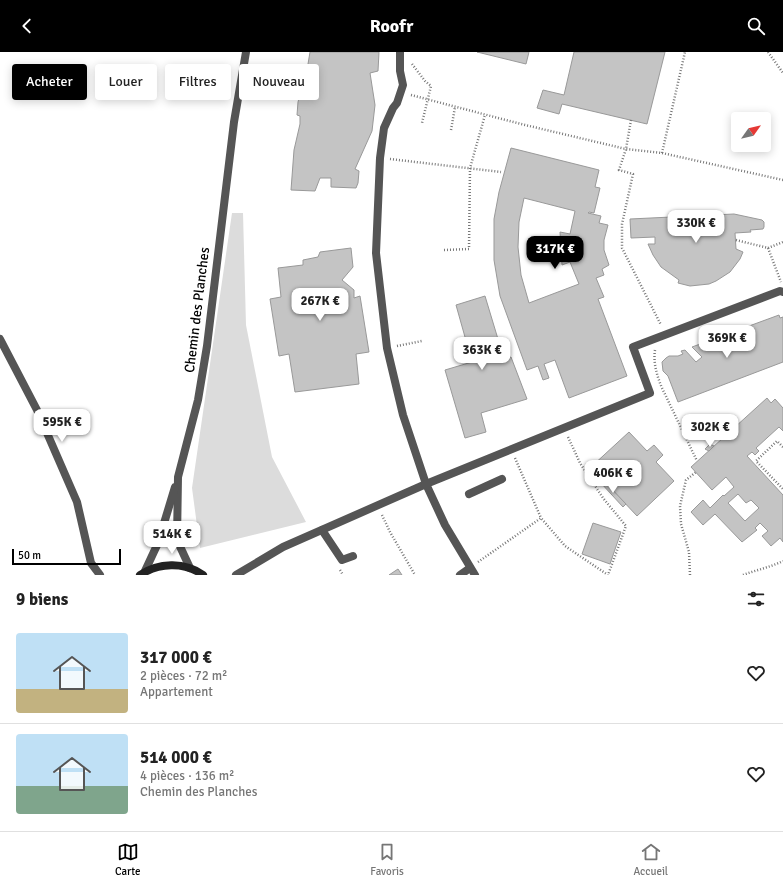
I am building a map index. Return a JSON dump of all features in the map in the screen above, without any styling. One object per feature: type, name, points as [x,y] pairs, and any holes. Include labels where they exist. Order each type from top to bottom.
[{"type":"main road","points":[[143,573],[160,566],[175,565],[190,568],[203,575]]},
{"type":"street","name":"Chemin des Planches","points":[[190,568],[177,540],[178,477],[198,400],[206,354],[234,122],[246,52]]},
{"type":"street","points":[[400,52],[400,71],[403,85],[397,103],[393,108],[384,128],[380,158],[376,253],[387,348],[403,415],[426,484],[445,525],[472,572],[460,575]]},
{"type":"street","points":[[236,575],[283,547],[378,505],[650,393],[633,347],[780,291],[783,292]]},
{"type":"street","points":[[0,339],[37,410],[77,502],[91,563],[100,575]]},
{"type":"street","points":[[143,573],[158,543],[178,477]]},
{"type":"street","points":[[469,494],[502,479]]},
{"type":"street","points":[[322,530],[342,560],[354,556]]},
{"type":"path","points":[[662,153],[685,52]]},
{"type":"path","points":[[768,52],[783,74]]},
{"type":"path","points":[[411,60],[412,65],[431,86],[422,123]]},
{"type":"path","points":[[400,92],[485,115],[626,149],[662,153],[783,180]]},
{"type":"path","points":[[451,130],[455,107]]},
{"type":"path","points":[[444,250],[469,249],[470,168],[485,115]]},
{"type":"path","points":[[631,120],[626,149],[619,170],[634,174],[622,224],[622,248],[661,326],[662,340],[654,350],[654,361],[657,376],[697,461]]},
{"type":"path","points":[[380,158],[501,172]]},
{"type":"path","points":[[736,240],[768,248],[783,242]]},
{"type":"path","points":[[768,248],[783,287]]},
{"type":"path","points":[[387,348],[422,341]]},
{"type":"path","points":[[650,393],[662,388]]},
{"type":"path","points":[[511,449],[541,518],[565,546],[608,575],[626,526],[603,498],[580,463],[564,428]]},
{"type":"path","points":[[783,447],[777,441],[756,461],[783,489]]},
{"type":"path","points":[[690,575],[689,552],[681,524],[680,506],[686,480],[696,472]]},
{"type":"path","points":[[378,505],[390,532],[415,575]]},
{"type":"path","points":[[472,572],[541,518]]},
{"type":"path","points":[[743,575],[757,569],[775,565],[783,560]]},
{"type":"shaded area","points":[[232,213],[243,213],[246,325],[272,457],[306,522],[200,548],[192,488]]},
{"type":"building","points":[[310,52],[379,52],[378,71],[370,73],[375,105],[372,131],[355,169],[359,171],[356,188],[331,187],[331,178],[320,178],[315,191],[291,190],[294,150],[300,124],[300,116],[297,115],[299,100],[319,100],[319,64],[308,64]]},
{"type":"building","points":[[477,52],[529,52],[526,64]]},
{"type":"building","points":[[574,52],[665,52],[647,124],[562,104],[559,114],[537,108],[543,90],[564,95]]},
{"type":"building","points":[[511,148],[599,170],[595,187],[600,188],[594,213],[588,213],[601,216],[599,223],[608,225],[604,240],[604,250],[609,265],[602,269],[604,275],[596,278],[604,297],[598,299],[627,376],[569,398],[555,360],[544,364],[549,378],[543,380],[538,366],[527,370],[500,296],[494,260],[494,219],[499,192]],"holes":[[[524,198],[575,211],[570,234],[560,232],[562,265],[570,262],[579,284],[529,303],[521,275],[518,247],[519,222]]]},
{"type":"building","points":[[734,214],[762,220],[764,222],[764,227],[763,229],[750,230],[751,232],[735,233],[736,249],[743,252],[740,259],[730,272],[709,284],[690,286],[678,283],[679,280],[661,267],[653,255],[648,244],[655,244],[655,237],[631,238],[630,219]]},
{"type":"building","points":[[351,248],[353,267],[342,280],[354,290],[354,298],[360,296],[369,352],[356,354],[359,384],[295,392],[289,354],[279,356],[270,299],[281,297],[278,268],[303,265],[303,260],[318,257],[320,252]]},
{"type":"building","points":[[485,296],[504,359],[511,357],[527,399],[481,413],[486,432],[465,438],[445,370],[472,362],[456,305]]},
{"type":"building","points":[[779,315],[780,318],[783,317],[783,362],[678,402],[668,376],[663,371],[662,362],[666,358],[669,356],[678,356],[683,354],[681,351],[685,350],[696,362],[702,357],[692,347]]},
{"type":"building","points":[[767,398],[771,403],[775,399],[783,408],[783,431],[779,427],[756,448],[759,451],[755,455],[752,452],[747,456],[783,495],[783,542],[780,538],[771,546],[762,536],[768,531],[760,523],[755,528],[757,530],[742,542],[715,514],[703,525],[691,512],[703,500],[710,508],[723,495],[724,496],[734,487],[726,477],[712,490],[691,467]],"holes":[[[738,494],[746,503],[751,500],[759,508],[745,521],[728,503]]]},
{"type":"building","points":[[629,432],[647,451],[654,445],[663,455],[656,462],[674,481],[637,516],[591,467]]},
{"type":"building","points":[[710,444],[714,446],[709,451],[705,449]]},
{"type":"building","points":[[603,480],[626,504],[623,507],[600,482]]},
{"type":"building","points":[[593,523],[621,532],[610,564],[582,554]]},
{"type":"building","points":[[398,569],[402,575],[389,575]]}]
